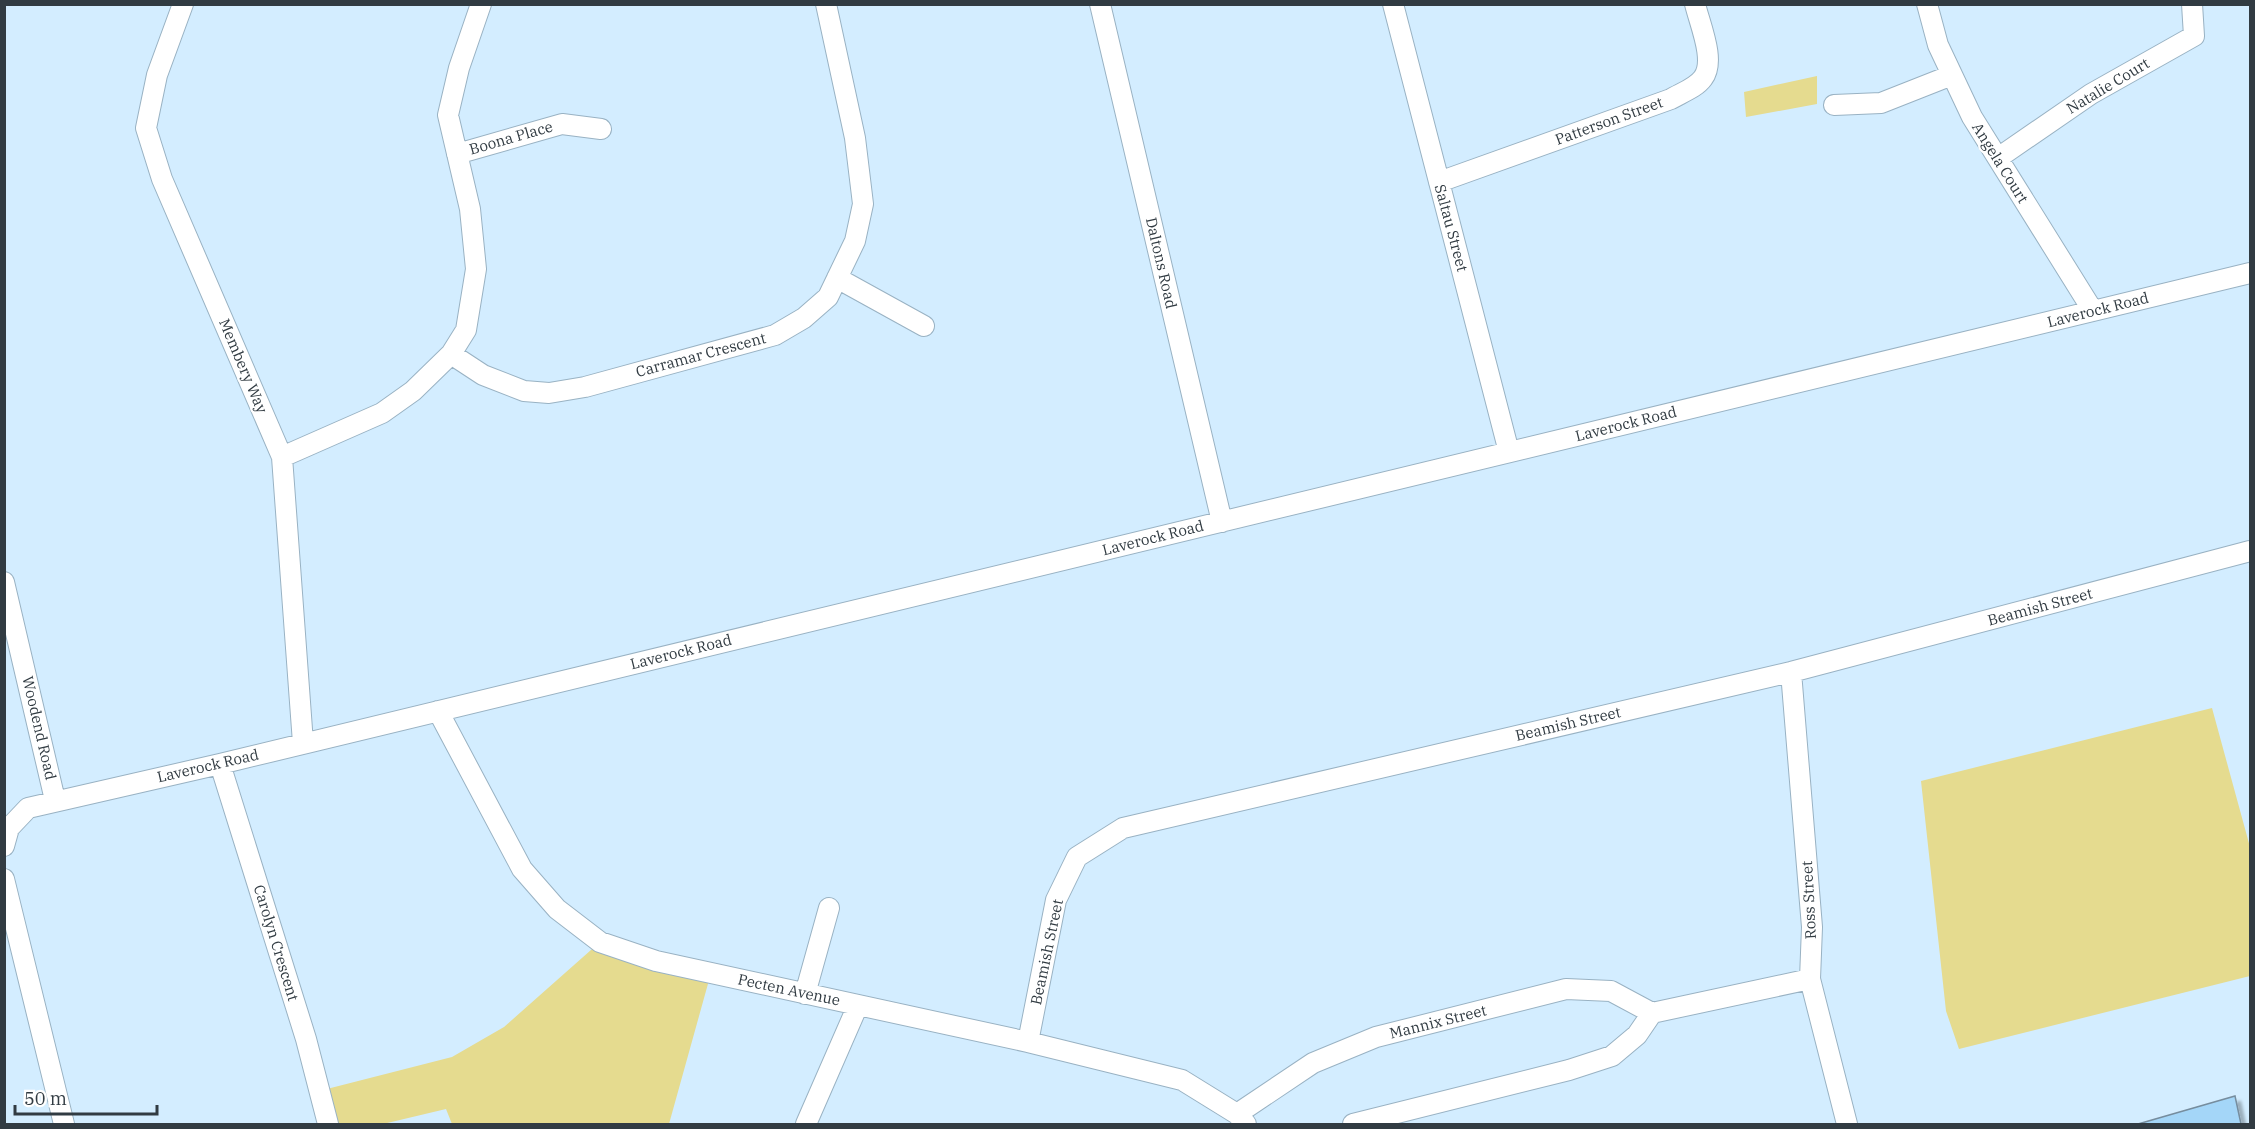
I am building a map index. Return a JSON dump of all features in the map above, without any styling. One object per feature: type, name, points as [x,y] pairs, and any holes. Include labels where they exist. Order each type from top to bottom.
[{"type":"street","name":"Membery Way","points":[[183,4],[157,75],[146,128],[162,179],[282,457],[303,743]]},
{"type":"street","points":[[282,457],[382,414],[413,391],[451,354],[466,330],[476,269],[470,209],[448,115],[459,68],[481,4]]},
{"type":"street","name":"Carramar Crescent","points":[[451,354],[483,375],[524,392],[549,393],[585,387],[776,335],[804,318],[828,297],[855,241],[863,204],[855,138],[826,4]]},
{"type":"street","name":"Daltons Road","points":[[1100,4],[1222,522]]},
{"type":"street","name":"Saltau Street","points":[[1393,4],[1509,452]]},
{"type":"street","name":"Patterson Street","points":[[1439,182],[1671,99],[1690,89],[1702,79],[1710,63],[1695,4]]},
{"type":"street","name":"Angela Court","points":[[1927,4],[1938,45],[1972,117],[2093,311]]},
{"type":"street","name":"Natalie Court","points":[[1998,158],[2091,94],[2194,36],[2192,4]]},
{"type":"street","points":[[1834,105],[1881,104],[1952,75]]},
{"type":"street","name":"Boona Place","points":[[457,154],[562,124],[601,129]]},
{"type":"street","name":"Laverock Road","points":[[56,800],[220,764],[2250,273]]},
{"type":"street","points":[[837,278],[924,326]]},
{"type":"street","name":"Beamish Street","points":[[1028,1042],[1056,900],[1077,857],[1123,828],[1791,672],[2250,551]]},
{"type":"street","name":"Woodend Road","points":[[4,582],[56,800],[27,808],[9,828],[4,846]]},
{"type":"street","name":"Ross Street","points":[[1791,672],[1812,927],[1810,979],[1847,1125]]},
{"type":"street","name":"Pecten Avenue","points":[[438,711],[522,869],[557,909],[600,942],[656,961],[1028,1042],[1182,1080],[1242,1119]]},
{"type":"street","name":"Carolyn Crescent","points":[[220,764],[306,1039],[328,1125]]},
{"type":"street","points":[[4,879],[64,1125]]},
{"type":"street","points":[[805,994],[829,908]]},
{"type":"street","points":[[1353,1125],[1569,1070],[1612,1056],[1637,1035],[1652,1013],[1810,979]]},
{"type":"street","name":"Mannix Street","points":[[1242,1119],[1313,1063],[1376,1037],[1566,989],[1611,991],[1652,1013]]},
{"type":"street","points":[[806,1125],[858,1005]]},
{"type":"shaded area","points":[[1817,76],[1817,104],[1746,117],[1744,92]]},
{"type":"shaded area","points":[[2212,708],[2250,847],[2250,976],[1959,1049],[1946,1011],[1921,781]]},
{"type":"shaded area","points":[[600,942],[711,973],[669,1124],[452,1124],[446,1109],[383,1124],[328,1124],[319,1091],[452,1057],[504,1027]]},
{"type":"building","points":[[2235,1096],[2241,1124],[2138,1124]]}]
